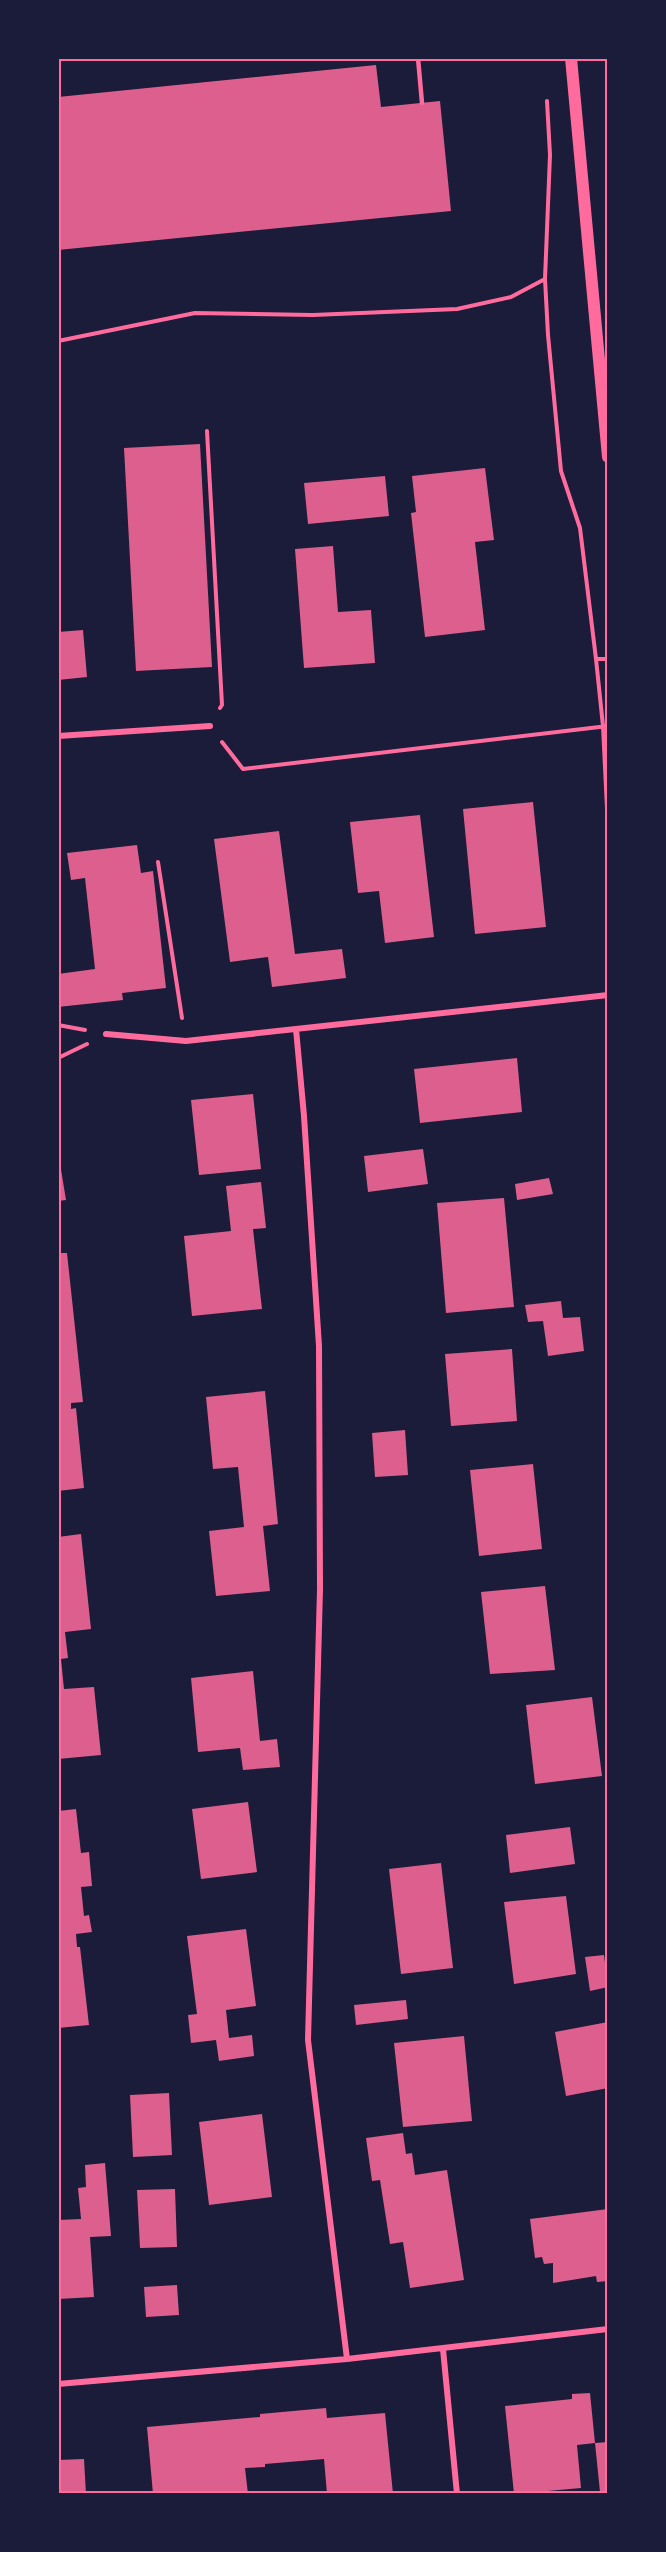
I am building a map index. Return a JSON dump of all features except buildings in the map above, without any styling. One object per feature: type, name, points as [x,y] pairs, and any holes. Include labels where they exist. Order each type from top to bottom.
[{"type":"main road","points":[[571,58],[608,457]]},
{"type":"street","points":[[58,736],[210,726]]},
{"type":"street","points":[[106,1034],[186,1041],[608,995]]},
{"type":"street","points":[[296,1029],[304,1116],[319,1358],[320,1589],[308,2040],[347,2359]]},
{"type":"street","points":[[58,2384],[347,2359],[608,2329]]},
{"type":"street","points":[[443,2349],[457,2493]]},
{"type":"lane","points":[[418,58],[422,103]]},
{"type":"path","points":[[547,100],[550,155],[545,279],[548,335],[561,471],[580,528],[605,726],[608,829]]},
{"type":"path","points":[[58,341],[195,313],[313,315],[457,309],[511,297],[545,279]]},
{"type":"path","points":[[207,431],[222,705],[210,726],[243,769],[605,726]]},
{"type":"path","points":[[596,659],[608,659]]},
{"type":"path","points":[[158,862],[186,1041]]},
{"type":"path","points":[[58,1058],[106,1034]]}]
